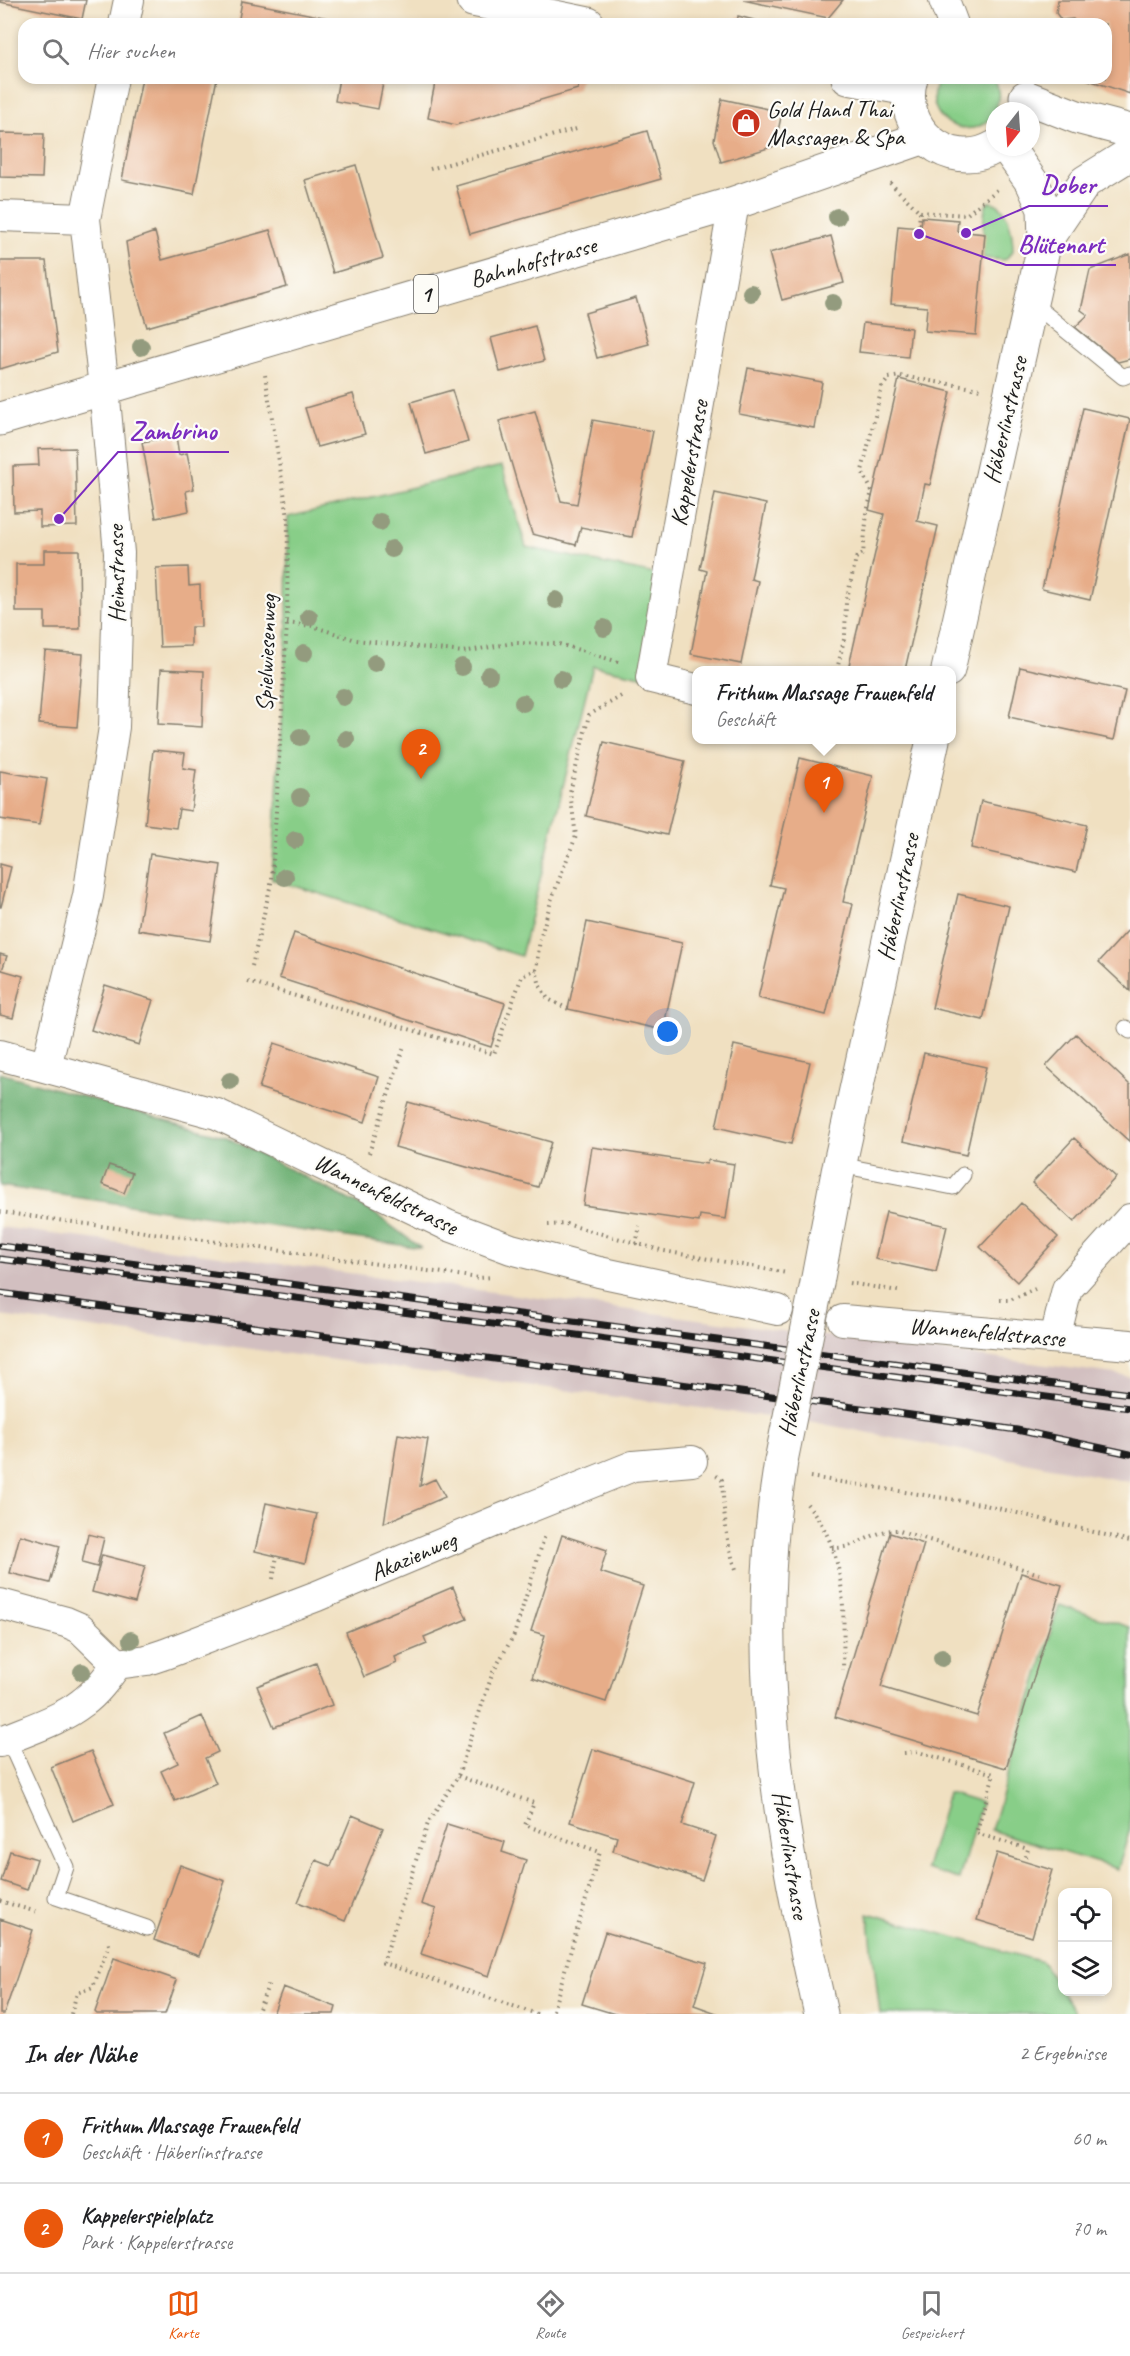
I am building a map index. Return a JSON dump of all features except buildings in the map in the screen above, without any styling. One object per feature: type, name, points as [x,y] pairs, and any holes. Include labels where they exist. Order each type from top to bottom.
[{"type":"street","points":[[125,18],[129,0]]},
{"type":"street","points":[[473,0],[559,18]]},
{"type":"street","points":[[944,0],[951,18]]},
{"type":"street","name":"Heimstrasse","points":[[46,1067],[88,896],[114,727],[119,554],[104,388],[85,219],[112,84]]},
{"type":"street","points":[[910,84],[909,106],[915,123],[925,138],[939,148],[955,154],[972,155],[986,150]]},
{"type":"street","points":[[1024,95],[1077,117],[1130,131]]},
{"type":"street","name":"Bahnhofstrasse","points":[[0,418],[734,203],[925,138]]},
{"type":"street","name":"Häberlinstrasse","points":[[1045,241],[1085,182],[1130,154]]},
{"type":"street","name":"Häberlinstrasse","points":[[949,666],[1045,241],[1044,209],[1033,184],[1013,156]]},
{"type":"street","name":"Kappelerstrasse","points":[[651,678],[734,203]]},
{"type":"street","points":[[0,216],[85,219]]},
{"type":"street","points":[[651,678],[692,688]]},
{"type":"street","name":"Häberlinstrasse","points":[[821,2014],[793,1881],[774,1749],[769,1684],[769,1579],[779,1474],[926,744]]},
{"type":"street","name":"Wannenfeldstrasse","points":[[0,1055],[218,1114],[447,1225],[511,1249],[599,1272],[778,1310]]},
{"type":"street","points":[[1055,1338],[1067,1289],[1130,1219]]},
{"type":"street","name":"Wannenfeldstrasse","points":[[843,1320],[1130,1345]]},
{"type":"street","name":"Akazienweg","points":[[117,1664],[147,1660],[266,1616],[633,1466],[692,1461]]},
{"type":"street","points":[[0,1604],[80,1628],[117,1664],[99,1688],[82,1703],[64,1714],[4,1740]]},
{"type":"lane","points":[[1031,302],[1123,376],[1130,374]]},
{"type":"lane","points":[[840,1165],[953,1187],[963,1175]]},
{"type":"lane","points":[[4,1740],[66,1867],[56,1897],[147,1928]]},
{"type":"path","points":[[430,169],[580,128]]},
{"type":"path","points":[[887,181],[920,212],[941,216],[966,215],[998,190]]},
{"type":"path","points":[[920,212],[919,224],[922,224]]},
{"type":"path","name":"Spielwiesenweg","points":[[252,966],[272,879],[287,623],[288,518],[259,342]]},
{"type":"path","points":[[838,666],[845,635],[846,603],[850,582],[856,558],[863,554],[867,512],[872,491],[862,471],[882,387],[889,378],[900,376],[1011,394]]},
{"type":"path","points":[[287,623],[312,626],[356,640],[463,652],[513,643],[559,644],[623,663],[651,678]]},
{"type":"path","points":[[568,1009],[548,999],[540,986],[536,970],[540,939],[552,898],[576,836],[570,792],[589,715],[651,678]]},
{"type":"path","points":[[248,981],[494,1054],[522,976],[536,970]]},
{"type":"path","points":[[357,1183],[404,1047]]},
{"type":"path","points":[[0,1212],[479,1278],[501,1274],[511,1249]]},
{"type":"path","points":[[538,1225],[566,1224],[636,1244],[710,1260],[818,1280],[903,1292]]},
{"type":"path","points":[[636,1244],[640,1226]]},
{"type":"path","points":[[991,1300],[1010,1300],[1037,1288]]},
{"type":"path","points":[[692,1461],[722,1480],[729,1553],[737,1572],[749,1578],[769,1579]]},
{"type":"path","points":[[779,1474],[981,1504],[1130,1541]]},
{"type":"path","points":[[779,1474],[820,1520],[832,1548],[842,1584],[846,1616],[843,1670]]},
{"type":"path","points":[[537,2014],[383,1964],[428,1823],[458,1776],[493,1672],[514,1635],[557,1497]]},
{"type":"path","points":[[832,1548],[850,1546],[887,1530],[897,1530],[1039,1574]]},
{"type":"path","points":[[904,1753],[918,1752],[994,1774],[976,1833],[1028,1850],[1025,1859]]},
{"type":"path","points":[[458,1776],[534,1803],[525,1825],[600,1852],[552,2014]]},
{"type":"path","points":[[0,1901],[40,1913]]},
{"type":"path","points":[[70,2014],[78,1993],[93,1987],[109,1946],[107,1939],[101,1936]]},
{"type":"path","points":[[257,2014],[269,1983]]},
{"type":"shaded area","points":[[0,1227],[1130,1376],[1130,1482],[822,1424],[0,1316]]},
{"type":"green space","points":[[937,84],[996,84],[997,102],[986,102],[986,122],[979,126],[966,128],[954,126],[943,119],[936,108],[934,94]]},
{"type":"green space","points":[[988,202],[1001,207],[1008,220],[1013,251],[1005,260],[983,258],[984,220]]},
{"type":"green space","points":[[502,466],[526,547],[669,577],[651,678],[593,666],[521,956],[272,879],[287,623],[288,517]]},
{"type":"green space","points":[[0,1073],[226,1137],[371,1211],[421,1248],[0,1186]]},
{"type":"green space","points":[[1059,1605],[1130,1627],[1130,1829],[1118,1869],[991,1830]]},
{"type":"green space","points":[[948,1793],[981,1803],[959,1879],[926,1869]]},
{"type":"green space","points":[[868,1913],[1042,1962],[1058,1986],[1058,1996],[1064,1996],[1076,2014],[880,2014]]},
{"type":"railway","points":[[0,1246],[1130,1394]]},
{"type":"railway","points":[[0,1259],[1130,1408]]},
{"type":"railway","points":[[0,1293],[1017,1430],[1130,1454]]},
{"type":"place","name":"Gold Hand Thai Massagen & Spa","points":[[746,123]]},
{"type":"place","name":"Dober","points":[[966,233]]},
{"type":"place","name":"Blütenart","points":[[919,234]]},
{"type":"place","name":"Zambrino","points":[[59,519]]},
{"type":"place","name":"Kappelerspielplatz","points":[[421,779]]},
{"type":"place","name":"Frithum Massage Frauenfeld","points":[[824,813]]}]
